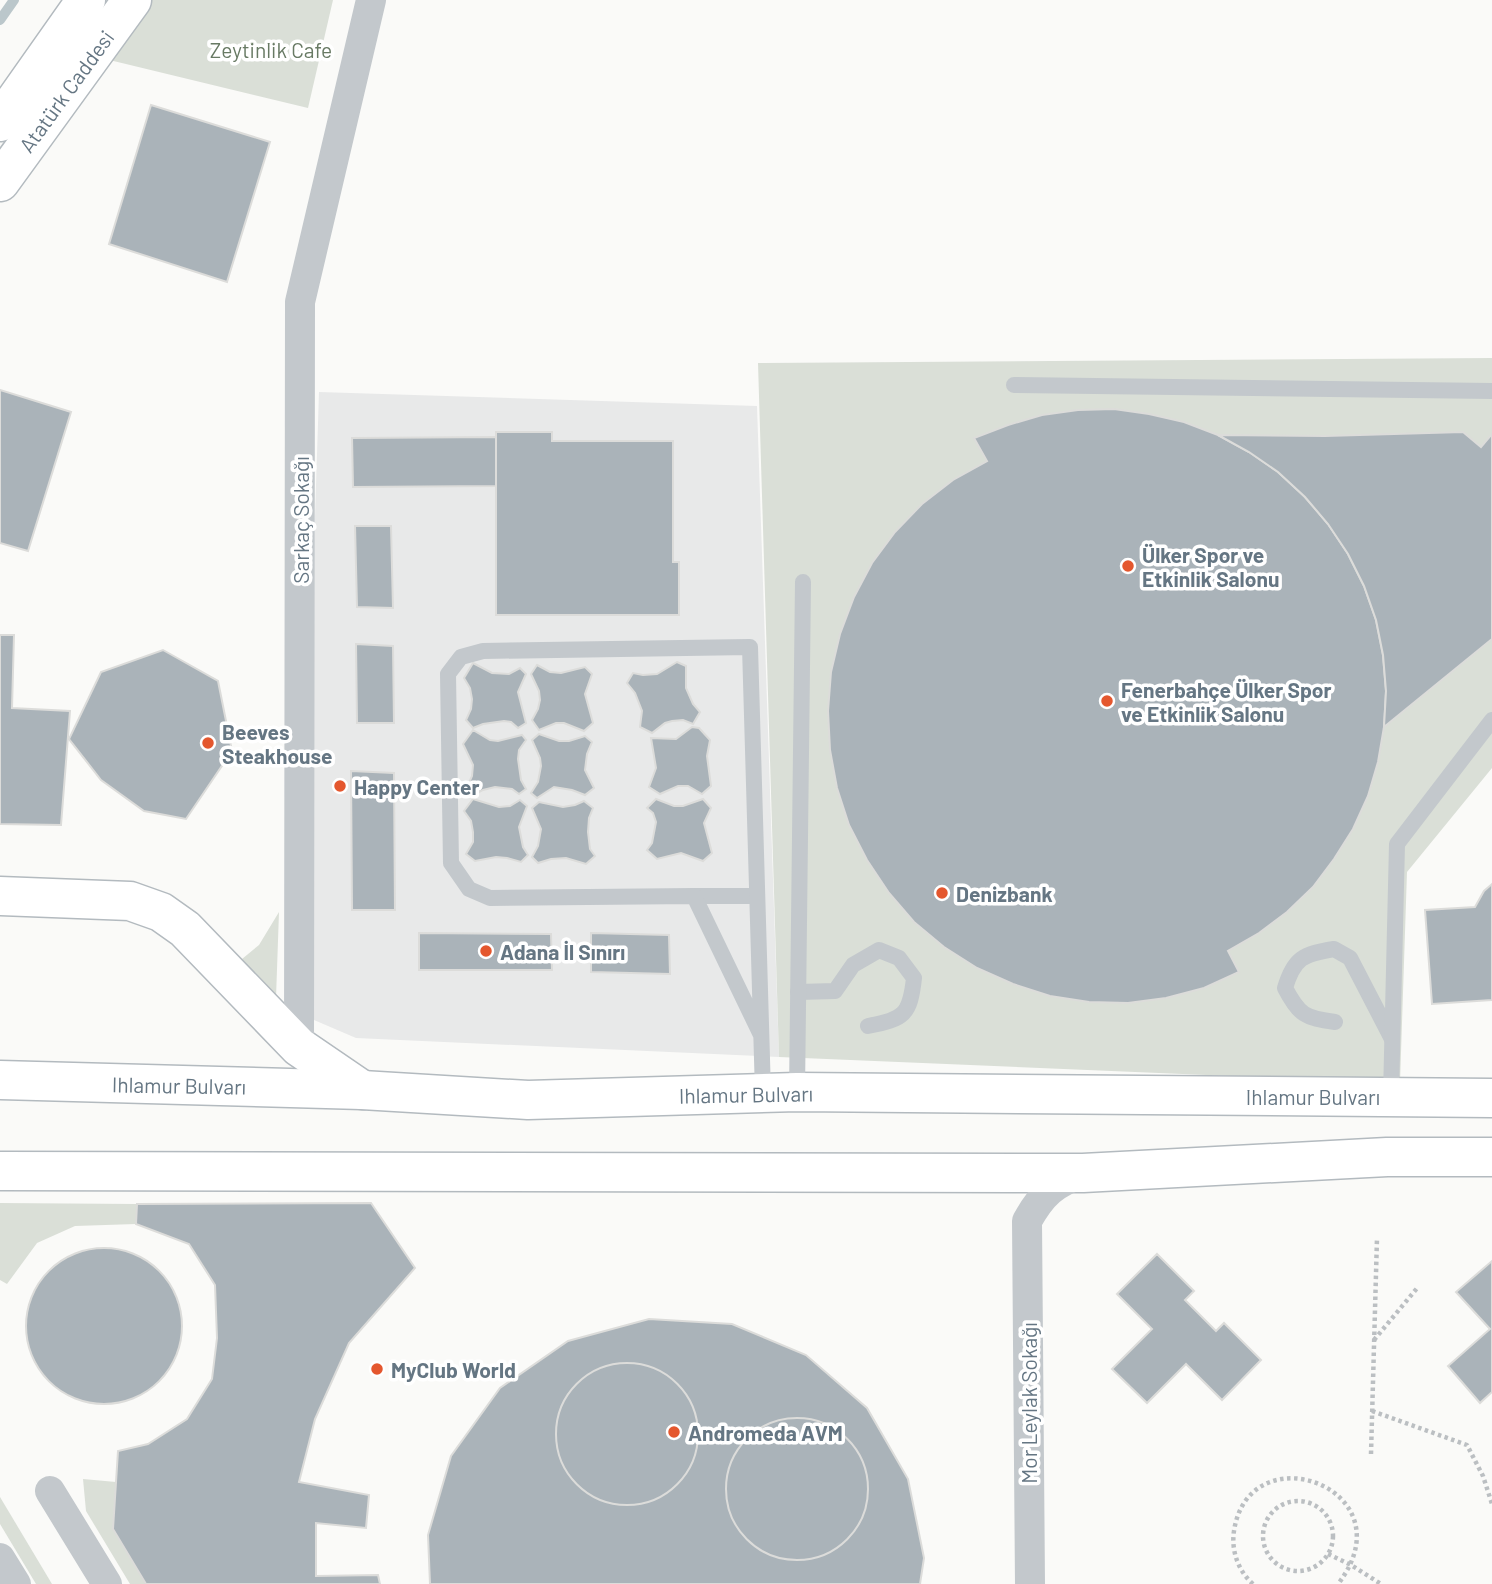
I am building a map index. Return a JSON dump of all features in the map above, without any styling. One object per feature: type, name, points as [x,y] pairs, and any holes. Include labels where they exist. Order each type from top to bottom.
[{"type":"main road","name":"Atatürk Caddesi","points":[[0,122],[86,0]]},
{"type":"main road","name":"Atatürk Caddesi","points":[[0,182],[132,0]]},
{"type":"main road","points":[[0,897],[130,901],[161,912],[185,929],[299,1047],[362,1090]]},
{"type":"main road","name":"Ihlamur Bulvarı","points":[[0,1080],[362,1090],[528,1100],[780,1093],[1492,1098]]},
{"type":"main road","points":[[0,1171],[1083,1173],[1387,1157],[1492,1157]]},
{"type":"street","name":"Sarkaç Sokağı","points":[[299,1047],[300,302],[371,0]]},
{"type":"street","name":"Mor Leylak Sokağı","points":[[1030,1584],[1027,1221],[1038,1200],[1062,1180],[1083,1173]]},
{"type":"street","points":[[50,1491],[107,1584]]},
{"type":"street","points":[[0,1558],[16,1584]]},
{"type":"lane","points":[[1014,384],[1492,391]]},
{"type":"lane","points":[[780,1093],[798,992],[803,582]]},
{"type":"lane","points":[[757,896],[490,898],[469,889],[451,863],[448,674],[461,656],[483,651],[750,647],[761,1035]]},
{"type":"lane","points":[[1391,1096],[1397,844],[1492,720]]},
{"type":"lane","points":[[694,897],[761,1035],[780,1093]]},
{"type":"lane","points":[[1335,1022],[1308,1018],[1295,1007],[1285,988],[1291,968],[1311,953],[1334,948],[1350,958],[1394,1042]]},
{"type":"lane","points":[[798,992],[835,991],[853,965],[879,950],[899,958],[914,978],[911,1003],[895,1020],[868,1026]]},
{"type":"path","points":[[1371,1454],[1377,1238]]},
{"type":"path","points":[[1374,1340],[1418,1287]]},
{"type":"path","points":[[1372,1411],[1467,1445],[1489,1486],[1492,1504]]},
{"type":"path","points":[[1252,1584],[1236,1560],[1233,1540],[1236,1520],[1245,1502],[1260,1488],[1279,1479],[1299,1477],[1319,1482],[1337,1493],[1349,1510],[1356,1529],[1357,1549],[1338,1584]]},
{"type":"path","points":[[1305,1502],[1316,1506],[1330,1522],[1333,1532],[1328,1554],[1310,1569],[1298,1572],[1275,1563],[1267,1554],[1263,1543],[1267,1519],[1274,1509],[1284,1504],[1305,1502]]},
{"type":"path","points":[[1328,1554],[1351,1564],[1381,1584]]},
{"type":"shaded area","points":[[319,392],[757,406],[779,1057],[356,1038],[314,1020],[300,985]]},
{"type":"green space","name":"Zeytinlik Cafe","points":[[147,0],[333,0],[308,108],[97,57]]},
{"type":"green space","name":"Ülker Spor ve Etkinlik Salonu","points":[[1492,358],[1492,768],[1407,872],[1400,1083],[779,1057],[758,363]]},
{"type":"green space","points":[[279,912],[276,998],[256,981],[242,959],[259,945]]},
{"type":"green space","points":[[0,1203],[137,1204],[136,1224],[75,1226],[37,1243],[7,1284],[0,1280]]},
{"type":"green space","points":[[187,1419],[211,1427],[253,1584],[130,1584],[86,1511],[83,1479],[116,1482],[118,1451],[148,1444]]},
{"type":"green space","points":[[0,1497],[52,1584],[36,1584],[0,1524]]},
{"type":"building","points":[[151,105],[270,142],[227,282],[109,244]]},
{"type":"building","points":[[0,390],[71,412],[28,551],[0,543]]},
{"type":"building","name":"Fenerbahçe Ülker Spor ve Etkinlik Salonu","points":[[1114,409],[1184,422],[1218,435],[1278,472],[1305,497],[1328,524],[1348,554],[1364,586],[1376,620],[1386,691],[1378,762],[1368,796],[1353,829],[1313,887],[1287,912],[1228,951],[1239,972],[1204,988],[1166,998],[1128,1003],[1089,1002],[1050,996],[1013,984],[977,968],[944,947],[914,922],[889,893],[867,860],[849,825],[837,788],[830,750],[828,711],[831,672],[840,634],[854,597],[872,563],[895,532],[922,504],[953,480],[987,461],[974,438],[1042,415]]},
{"type":"building","points":[[496,432],[552,432],[552,441],[673,441],[673,562],[679,562],[679,615],[496,615]]},
{"type":"building","points":[[1463,432],[1481,447],[1492,434],[1492,639],[1384,727],[1386,691],[1376,620],[1364,586],[1348,554],[1328,524],[1305,497],[1278,472],[1218,435],[1325,436]]},
{"type":"building","points":[[496,437],[496,486],[353,487],[352,438]]},
{"type":"building","points":[[355,526],[391,526],[393,608],[357,607]]},
{"type":"building","points":[[0,635],[14,635],[12,708],[70,711],[61,825],[0,824]]},
{"type":"building","points":[[356,644],[393,646],[394,723],[357,723]]},
{"type":"building","points":[[163,650],[218,681],[232,751],[186,819],[144,811],[101,780],[69,739],[101,672]]},
{"type":"building","points":[[677,662],[686,666],[686,688],[700,712],[693,724],[683,720],[672,721],[652,733],[640,727],[642,711],[635,693],[627,683],[633,673],[657,674]]},
{"type":"building","points":[[473,663],[492,673],[509,674],[520,668],[526,674],[518,692],[526,723],[518,728],[511,722],[504,721],[473,728],[466,720],[472,699],[464,678]]},
{"type":"building","points":[[537,665],[550,672],[561,673],[585,667],[592,674],[585,694],[593,723],[584,731],[564,723],[556,723],[539,730],[532,720],[540,700],[531,674]]},
{"type":"building","points":[[692,727],[699,728],[710,740],[707,756],[711,786],[702,794],[688,786],[678,786],[660,794],[649,787],[656,768],[651,738],[676,739]]},
{"type":"building","points":[[473,730],[490,740],[498,741],[522,735],[526,740],[519,750],[518,759],[521,780],[526,789],[519,794],[512,789],[495,787],[474,795],[467,787],[473,765],[463,744]]},
{"type":"building","points":[[539,734],[559,741],[585,736],[592,742],[585,770],[594,788],[585,795],[554,787],[537,798],[531,793],[538,782],[541,766],[532,740]]},
{"type":"building","points":[[351,771],[394,773],[395,910],[352,910]]},
{"type":"building","points":[[473,799],[499,807],[510,806],[520,800],[527,806],[519,827],[523,847],[528,855],[521,862],[496,857],[475,861],[466,854],[473,842],[473,832],[471,821],[464,811]]},
{"type":"building","points":[[656,799],[674,806],[683,806],[703,799],[711,808],[704,823],[712,853],[703,861],[681,853],[657,859],[647,850],[652,843],[656,822],[653,813],[647,808]]},
{"type":"building","points":[[584,801],[593,808],[588,832],[590,849],[595,856],[586,864],[566,858],[538,863],[532,857],[538,846],[541,829],[532,808],[539,802],[563,807]]},
{"type":"building","points":[[1492,884],[1492,1000],[1432,1004],[1425,910],[1475,907],[1484,891]]},
{"type":"building","points":[[419,933],[551,934],[552,970],[419,970]]},
{"type":"building","points":[[591,933],[669,935],[670,974],[591,972]]},
{"type":"building","points":[[371,1203],[415,1268],[349,1343],[315,1419],[299,1482],[369,1495],[366,1528],[316,1523],[316,1576],[378,1575],[380,1584],[146,1584],[113,1529],[118,1451],[148,1444],[187,1419],[212,1379],[217,1338],[215,1285],[189,1244],[136,1224],[137,1204]]},
{"type":"building","points":[[104,1248],[134,1254],[159,1271],[176,1296],[182,1326],[176,1356],[159,1381],[134,1398],[104,1404],[74,1398],[49,1381],[32,1356],[26,1326],[32,1296],[49,1271],[74,1254]]},
{"type":"building","points":[[1157,1254],[1194,1291],[1185,1300],[1216,1331],[1224,1323],[1261,1360],[1222,1400],[1186,1364],[1147,1403],[1112,1369],[1152,1329],[1117,1294]]},
{"type":"building","points":[[1492,1261],[1492,1392],[1480,1403],[1448,1366],[1490,1329],[1456,1292]]},
{"type":"building","name":"Andromeda AVM","points":[[649,1319],[732,1324],[806,1355],[867,1408],[908,1479],[924,1558],[920,1584],[430,1584],[428,1535],[451,1456],[500,1388],[568,1341]]},
{"type":"building","points":[[627,1363],[654,1369],[677,1384],[692,1407],[698,1434],[692,1461],[677,1484],[654,1499],[627,1505],[600,1499],[577,1484],[562,1461],[556,1434],[562,1407],[577,1384],[600,1369]]},
{"type":"building","points":[[797,1418],[824,1424],[847,1439],[862,1462],[868,1489],[862,1516],[847,1539],[824,1554],[797,1560],[770,1554],[747,1539],[732,1516],[726,1489],[732,1462],[747,1439],[770,1424]]},
{"type":"waterway","points":[[0,20],[14,0]]},
{"type":"place","name":"Ülker Spor ve Etkinlik Salonu","points":[[1128,566]]},
{"type":"place","name":"Fenerbahçe Ülker Spor ve Etkinlik Salonu","points":[[1107,701]]},
{"type":"place","name":"Beeves Steakhouse","points":[[208,743]]},
{"type":"place","name":"Happy Center","points":[[340,786]]},
{"type":"place","name":"Denizbank","points":[[942,893]]},
{"type":"place","name":"Adana İl Sınırı","points":[[486,951]]},
{"type":"place","name":"MyClub World","points":[[377,1369]]},
{"type":"place","name":"Andromeda AVM","points":[[674,1432]]}]
